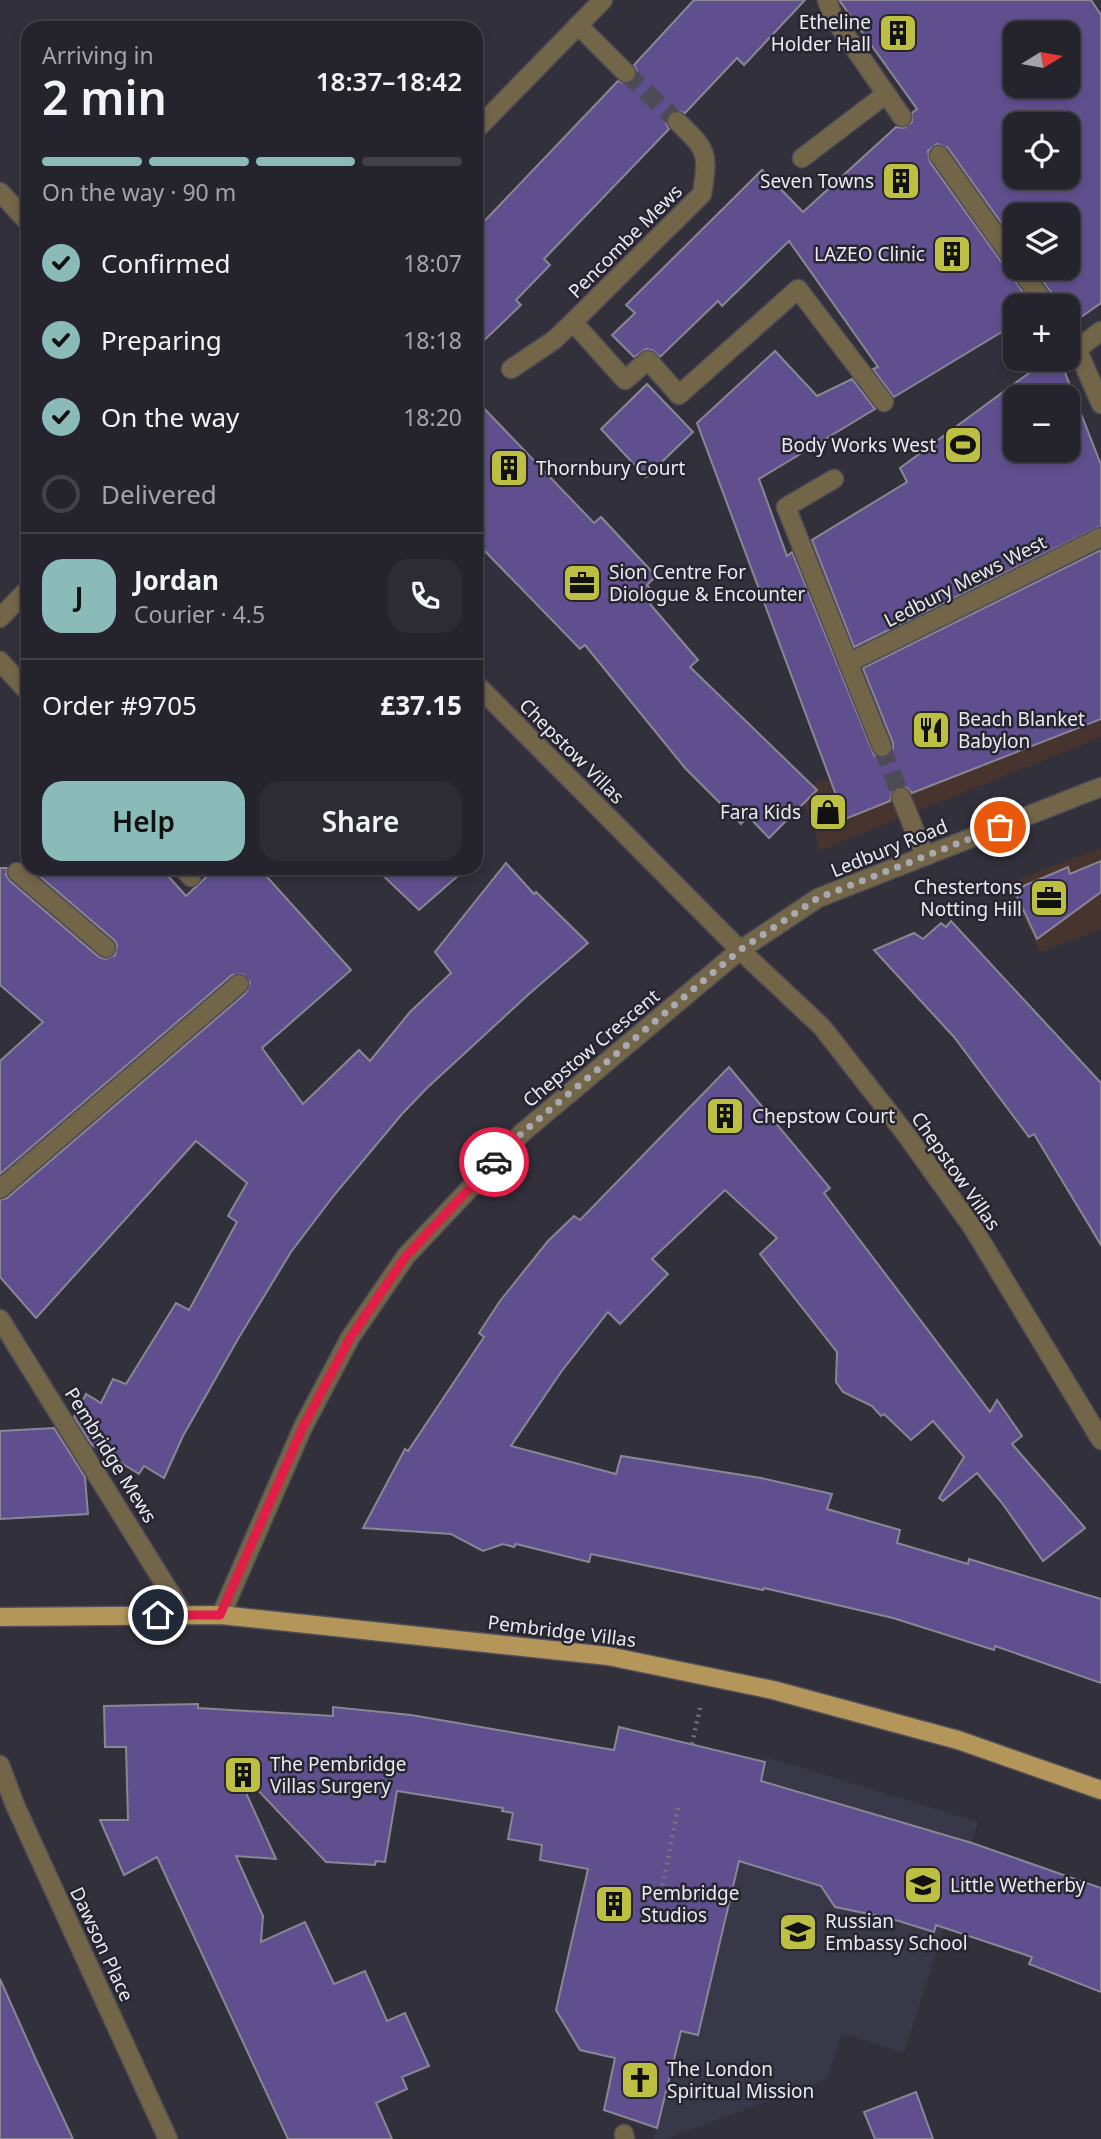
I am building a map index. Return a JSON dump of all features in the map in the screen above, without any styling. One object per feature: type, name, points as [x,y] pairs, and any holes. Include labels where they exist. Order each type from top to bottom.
[{"type":"main road","name":"Pembridge Villas","points":[[0,1617],[220,1615],[608,1656],[774,1690],[957,1740],[1101,1790]]},
{"type":"street","points":[[483,123],[603,0]]},
{"type":"street","points":[[827,0],[833,17],[902,117]]},
{"type":"street","points":[[578,25],[626,73]]},
{"type":"street","points":[[802,158],[886,94]]},
{"type":"street","name":"Pencombe Mews","points":[[677,121],[703,147],[705,172],[702,194],[573,322],[625,380],[648,360],[679,395],[798,289],[884,402]]},
{"type":"street","points":[[939,155],[1003,245]]},
{"type":"street","points":[[0,192],[21,214]]},
{"type":"street","points":[[512,369],[554,340],[573,322]]},
{"type":"street","points":[[1080,339],[1101,331]]},
{"type":"street","points":[[1080,359],[1101,404]]},
{"type":"street","points":[[834,479],[786,507],[882,747]]},
{"type":"street","name":"Ledbury Mews West","points":[[848,663],[1101,537]]},
{"type":"street","points":[[0,618],[21,596]]},
{"type":"street","points":[[0,661],[21,684]]},
{"type":"street","name":"Chepstow Villas","points":[[483,691],[740,950],[822,1027],[905,1133],[973,1228],[1101,1440]]},
{"type":"street","name":"Ledbury Road","points":[[740,950],[818,898],[1101,787]]},
{"type":"street","points":[[901,797],[925,856]]},
{"type":"street","points":[[17,872],[106,948]]},
{"type":"street","name":"Chepstow Crescent","points":[[220,1615],[303,1427],[350,1338],[406,1256],[522,1133],[740,950]]},
{"type":"street","points":[[0,1189],[239,984]]},
{"type":"street","name":"Pembridge Mews","points":[[0,1319],[184,1615]]},
{"type":"street","name":"Dawson Place","points":[[0,1765],[15,1805],[168,2139]]},
{"type":"path","points":[[660,1899],[679,1803]]},
{"type":"shaded area","points":[[1101,671],[1101,737],[819,851],[815,832],[799,790]]},
{"type":"shaded area","points":[[1101,848],[1101,929],[1040,952],[1008,883]]},
{"type":"shaded area","name":"Russian Embassy School","points":[[766,1757],[978,1822],[904,2053],[842,2033],[827,2079],[666,2139],[654,2139],[681,2031],[698,2035]]},
{"type":"building","points":[[694,0],[805,0],[744,65],[737,58],[685,113],[675,110],[668,114],[666,123],[669,129],[544,259],[550,265],[516,300],[521,305],[483,341],[483,223],[618,81],[628,84],[634,80],[637,71],[634,65]]},
{"type":"building","points":[[839,0],[1091,0],[1101,15],[1101,303],[1080,318],[1080,294],[1052,294],[1042,280],[1080,280],[1080,203],[1003,203],[1003,225],[948,148],[937,144],[928,151],[930,162],[1003,264],[1003,280],[1014,280],[1024,294],[1003,294],[1003,331],[894,397],[873,369],[878,367],[789,241],[722,306],[718,301],[660,357],[652,350],[646,349],[634,357],[612,335],[635,313],[626,305],[762,170],[803,212],[896,127],[904,128],[912,122],[912,113],[917,109]]},
{"type":"building","points":[[775,351],[817,396],[852,379],[875,409],[759,479],[787,556],[792,552],[874,755],[887,757],[893,749],[893,743],[863,668],[1101,550],[1101,719],[912,793],[907,788],[897,786],[892,791],[890,801],[845,819],[697,423]]},
{"type":"building","points":[[1032,371],[1064,371],[1070,385],[1013,385]]},
{"type":"building","points":[[647,384],[693,432],[646,477],[601,429]]},
{"type":"building","points":[[1003,392],[1003,462],[1080,462],[1080,411],[1101,465],[1101,526],[854,647],[812,540],[907,482],[900,468]]},
{"type":"building","points":[[483,407],[594,523],[601,517],[656,576],[647,585],[658,597],[650,604],[698,660],[690,667],[817,790],[769,838],[748,816],[741,824],[685,768],[585,645],[580,649],[483,549]]},
{"type":"building","name":"Chestertons Notting Hill","points":[[1101,861],[1101,892],[1037,939],[1014,890],[1068,867],[1070,874]]},
{"type":"building","points":[[506,863],[534,894],[536,892],[588,943],[427,1088],[335,1194],[291,1252],[238,1339],[183,1436],[164,1478],[144,1466],[139,1474],[92,1445],[74,1417],[86,1394],[101,1403],[113,1379],[126,1384],[176,1303],[189,1310],[237,1222],[228,1216],[247,1183],[196,1141],[36,1318],[0,1277],[0,1200],[7,1198],[246,993],[250,983],[243,974],[232,975],[0,1174],[0,1061],[43,1022],[0,985],[0,868],[7,868],[6,875],[10,881],[99,957],[105,959],[115,955],[117,945],[114,940],[38,875],[167,875],[186,896],[208,875],[265,875],[351,970],[262,1048],[303,1104],[359,1050],[370,1061],[410,1012],[451,973],[435,952]]},
{"type":"building","points":[[382,875],[459,875],[419,910]]},
{"type":"building","points":[[951,921],[1101,1083],[1101,1245],[1034,1134],[1029,1137],[954,1037],[874,950],[914,933],[923,939],[941,923],[946,927]]},
{"type":"building","points":[[729,1067],[830,1188],[824,1193],[990,1412],[997,1400],[1022,1436],[1012,1444],[1085,1528],[1043,1561],[977,1473],[943,1501],[939,1498],[964,1457],[933,1421],[911,1440],[884,1414],[881,1416],[872,1406],[843,1392],[836,1382],[837,1352],[760,1254],[777,1238],[725,1190],[652,1259],[668,1274],[620,1324],[608,1312],[561,1372],[511,1446],[616,1474],[621,1456],[761,1478],[832,1494],[827,1509],[900,1530],[897,1543],[968,1564],[969,1559],[1101,1599],[1101,1683],[995,1646],[994,1650],[893,1618],[764,1588],[763,1590],[591,1554],[589,1562],[516,1544],[514,1547],[503,1544],[483,1551],[451,1534],[363,1528],[405,1449],[408,1451],[484,1337],[479,1333],[500,1301],[548,1241],[574,1216],[580,1220]]},
{"type":"building","points":[[54,1428],[85,1477],[88,1514],[0,1519],[0,1431]]},
{"type":"building","points":[[198,1704],[198,1708],[333,1716],[333,1707],[411,1715],[614,1750],[619,1727],[765,1762],[761,1781],[972,1843],[1101,1888],[1101,1992],[1029,1964],[1032,1957],[936,1925],[934,1932],[889,1918],[835,1907],[821,1886],[739,1861],[698,2035],[681,2031],[657,2128],[604,2110],[615,2058],[580,2050],[556,2010],[588,1869],[540,1860],[542,1845],[508,1839],[513,1813],[502,1811],[503,1808],[397,1791],[385,1862],[376,1861],[375,1865],[326,1862],[233,1764],[276,1859],[236,1856],[263,1916],[261,1942],[305,1922],[334,1984],[365,1971],[387,2021],[405,2013],[429,2066],[402,2077],[407,2089],[376,2103],[392,2139],[288,2139],[157,1857],[124,1875],[100,1820],[128,1820],[126,1747],[105,1747],[104,1706]]},
{"type":"building","points":[[0,1979],[37,2062],[73,2139],[0,2139]]},
{"type":"building","points":[[916,2092],[933,2139],[875,2139],[864,2112]]},
{"type":"tunnel","points":[[626,73],[677,121]]},
{"type":"tunnel","points":[[882,747],[901,797]]},
{"type":"way so far","points":[[494,1162],[522,1133],[740,950],[818,898],[1000,827]]},
{"type":"place","name":"Etheline Holder Hall","points":[[898,33]]},
{"type":"place","name":"Seven Towns","points":[[901,181]]},
{"type":"place","name":"LAZEO Clinic","points":[[952,254]]},
{"type":"place","name":"Body Works West","points":[[963,445]]},
{"type":"place","name":"Thornbury Court","points":[[509,468]]},
{"type":"place","name":"Sion Centre For Diologue & Encounter","points":[[582,583]]},
{"type":"place","name":"Beach Blanket Babylon","points":[[931,730]]},
{"type":"place","name":"Fara Kids","points":[[828,812]]},
{"type":"place","name":"Chestertons Notting Hill","points":[[1049,898]]},
{"type":"place","name":"Chepstow Court","points":[[725,1116]]},
{"type":"place","name":"The Pembridge Villas Surgery","points":[[243,1775]]},
{"type":"place","name":"Little Wetherby","points":[[923,1885]]},
{"type":"place","name":"Pembridge Studios","points":[[614,1904]]},
{"type":"place","name":"Russian Embassy School","points":[[798,1932]]},
{"type":"place","name":"The London Spiritual Mission","points":[[640,2080]]},
{"type":"route","points":[[158,1615],[220,1615],[303,1427],[350,1338],[406,1256],[494,1162]]}]
